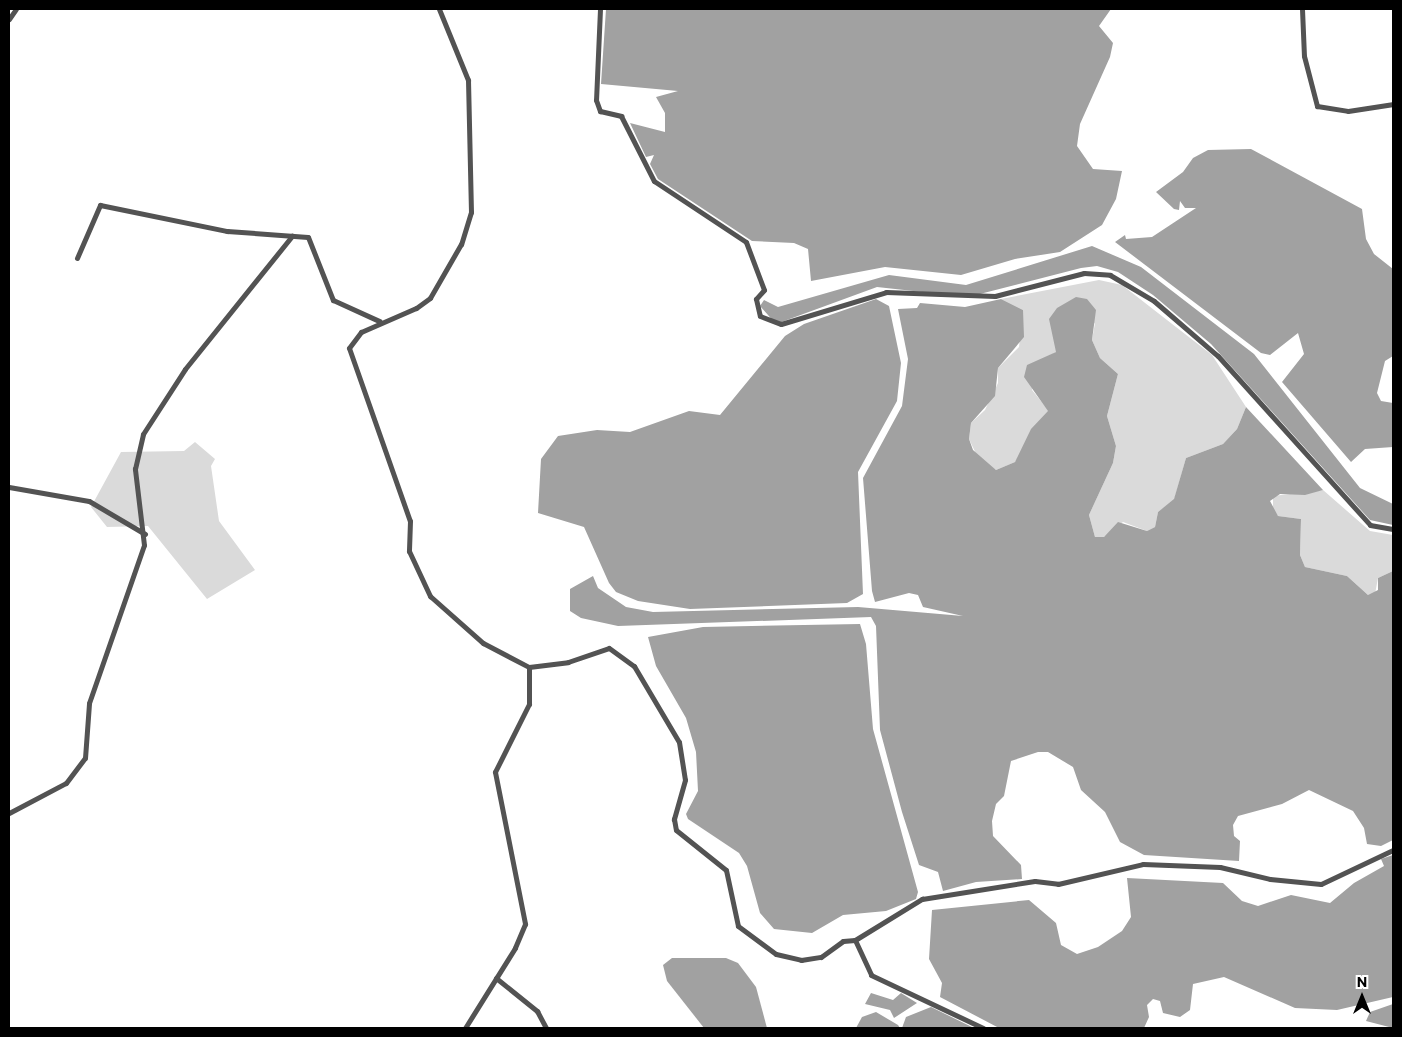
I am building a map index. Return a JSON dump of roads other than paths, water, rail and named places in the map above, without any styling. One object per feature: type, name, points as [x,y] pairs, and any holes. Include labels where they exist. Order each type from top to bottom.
[{"type":"street","points":[[9,19],[16,9]]},
{"type":"street","points":[[438,9],[468,80],[471,212],[461,244],[430,298],[416,308],[379,321],[360,332],[349,348],[410,521],[409,551],[430,596],[483,643],[529,667],[568,662],[609,648],[634,666],[679,742],[685,780],[674,819],[676,830],[726,870],[738,926],[776,954],[801,960],[821,957],[843,941],[855,940],[922,899],[1035,881],[1058,884],[1142,864],[1220,867],[1270,879],[1321,884],[1393,850]]},
{"type":"street","points":[[600,9],[596,100],[600,111],[621,116],[654,182],[746,242],[764,290],[756,299],[760,316],[781,324],[886,292],[995,296],[1084,273],[1110,275],[1154,301],[1218,356],[1370,525],[1393,529]]},
{"type":"street","points":[[1302,9],[1304,56],[1317,106],[1348,111],[1393,104]]},
{"type":"street","points":[[77,258],[100,205],[227,231],[308,237],[333,300],[379,321]]},
{"type":"street","points":[[9,814],[66,783],[85,758],[90,703],[145,534],[134,469],[143,434],[185,369],[292,236]]},
{"type":"street","points":[[9,486],[89,501],[145,534]]},
{"type":"street","points":[[465,1028],[496,978],[525,924],[495,772],[529,704],[529,667]]},
{"type":"street","points":[[855,940],[871,975],[983,1028]]},
{"type":"street","points":[[496,978],[537,1010],[546,1028]]}]
